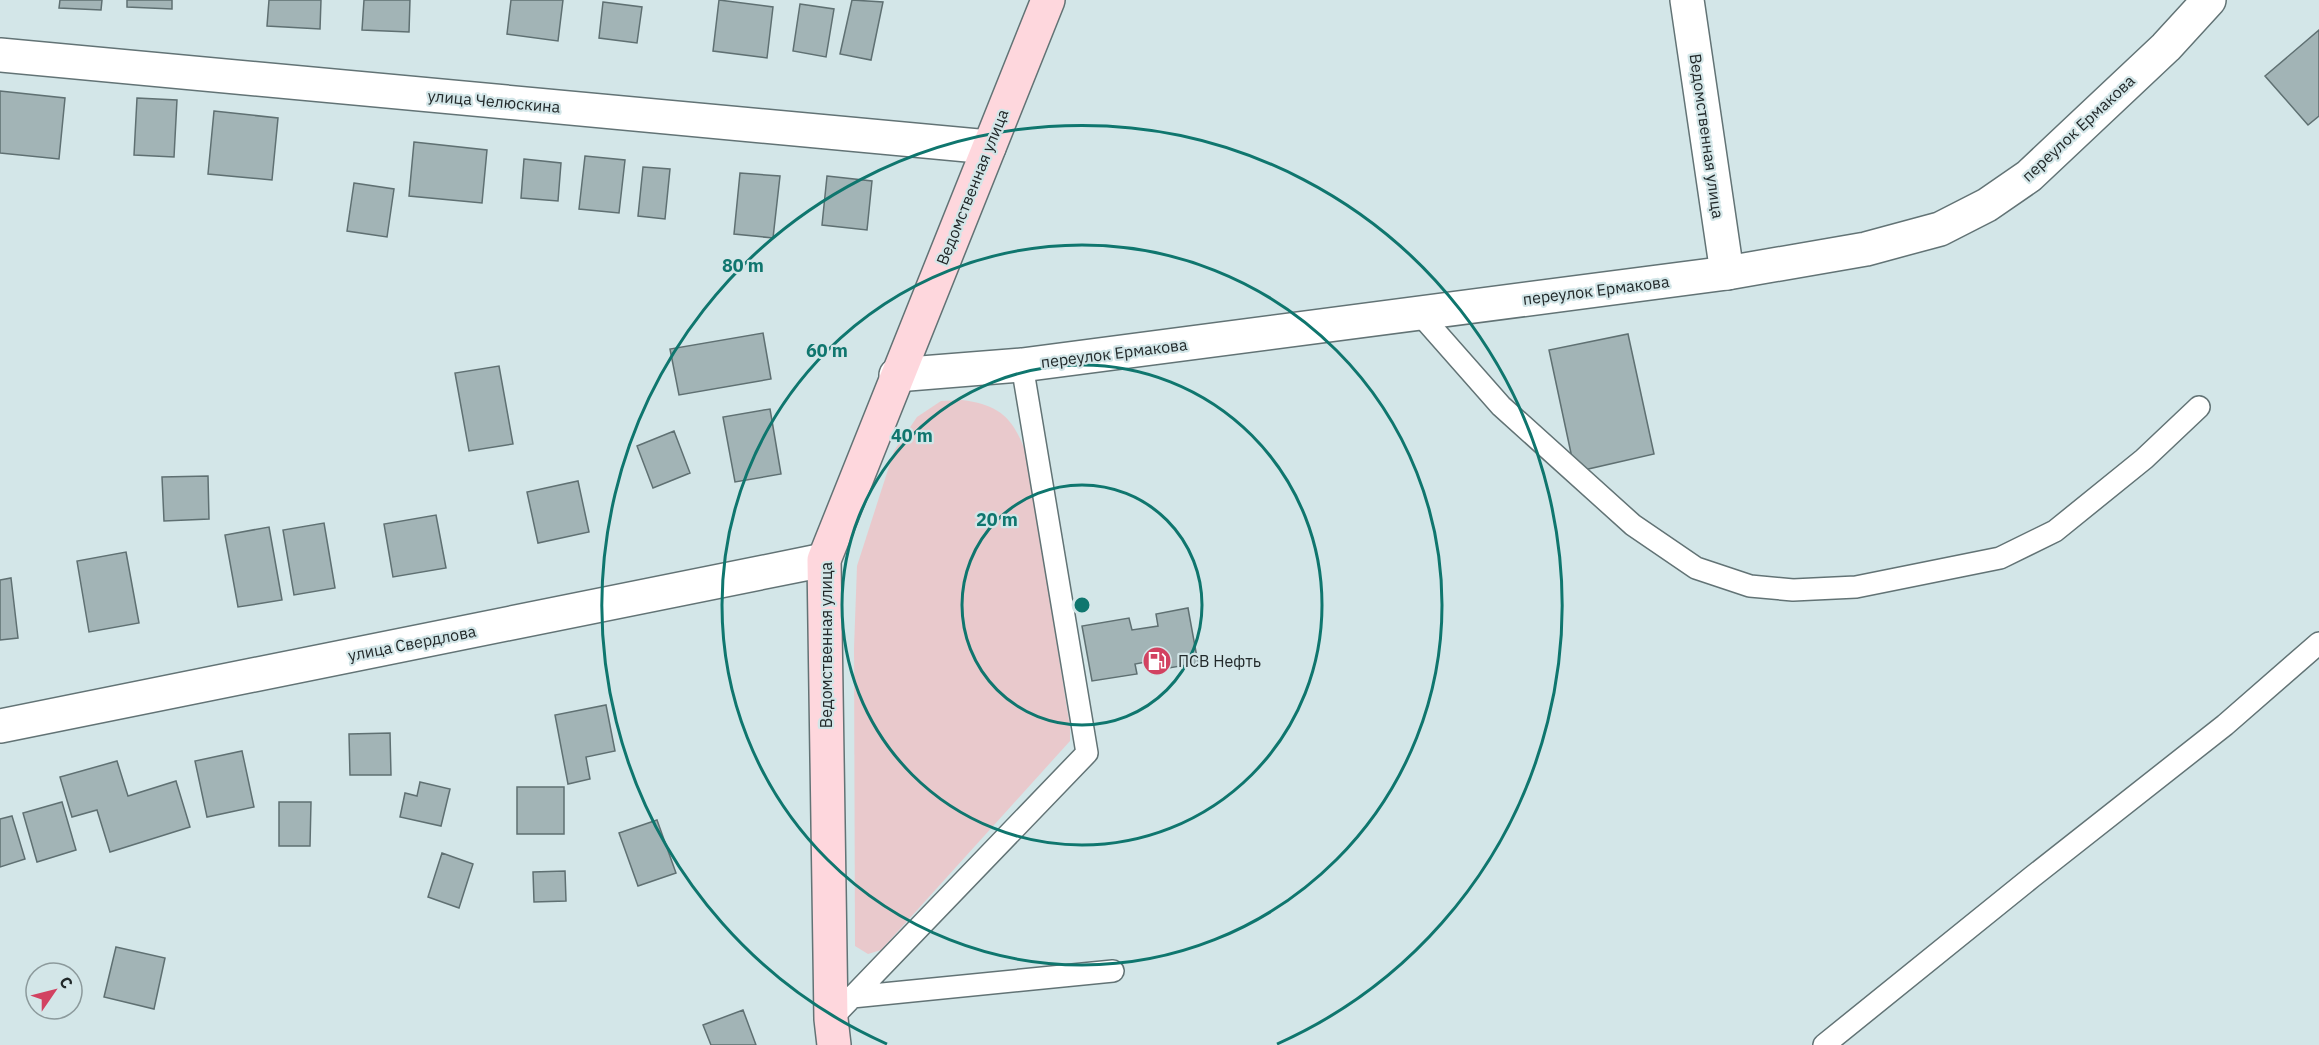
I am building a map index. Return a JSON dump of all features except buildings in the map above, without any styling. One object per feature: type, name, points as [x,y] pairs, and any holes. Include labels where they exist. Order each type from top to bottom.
[{"type":"main road","name":"Ведомственная улица","points":[[839,1020],[824,560],[896,375],[1048,0]]},
{"type":"street","name":"Ведомственная улица","points":[[1687,0],[1727,273]]},
{"type":"street","name":"переулок Ермакова","points":[[896,375],[1022,365],[1727,273],[1877,246],[1940,229],[1987,205],[2029,176],[2166,47],[2209,0]]},
{"type":"street","name":"улица Челюскина","points":[[0,55],[988,147]]},
{"type":"street","name":"улица Свердлова","points":[[0,726],[824,560]]},
{"type":"lane","points":[[1419,313],[1501,406],[1633,525],[1696,568],[1750,586],[1793,590],[1856,587],[2000,558],[2055,531],[2144,459],[2199,407]]},
{"type":"lane","points":[[839,1020],[1087,753],[1022,365]]},
{"type":"lane","points":[[1824,1045],[2041,869],[2225,725],[2319,643]]},
{"type":"lane","points":[[839,1020],[1113,971]]},
{"type":"shaded area","points":[[962,400],[987,406],[1004,416],[1017,432],[1027,456],[1070,727],[1070,741],[881,950],[868,954],[855,946],[854,648],[857,566],[894,451],[917,417],[941,401]]},
{"type":"place","name":"ПСВ Нефть","points":[[1157,661]]}]
